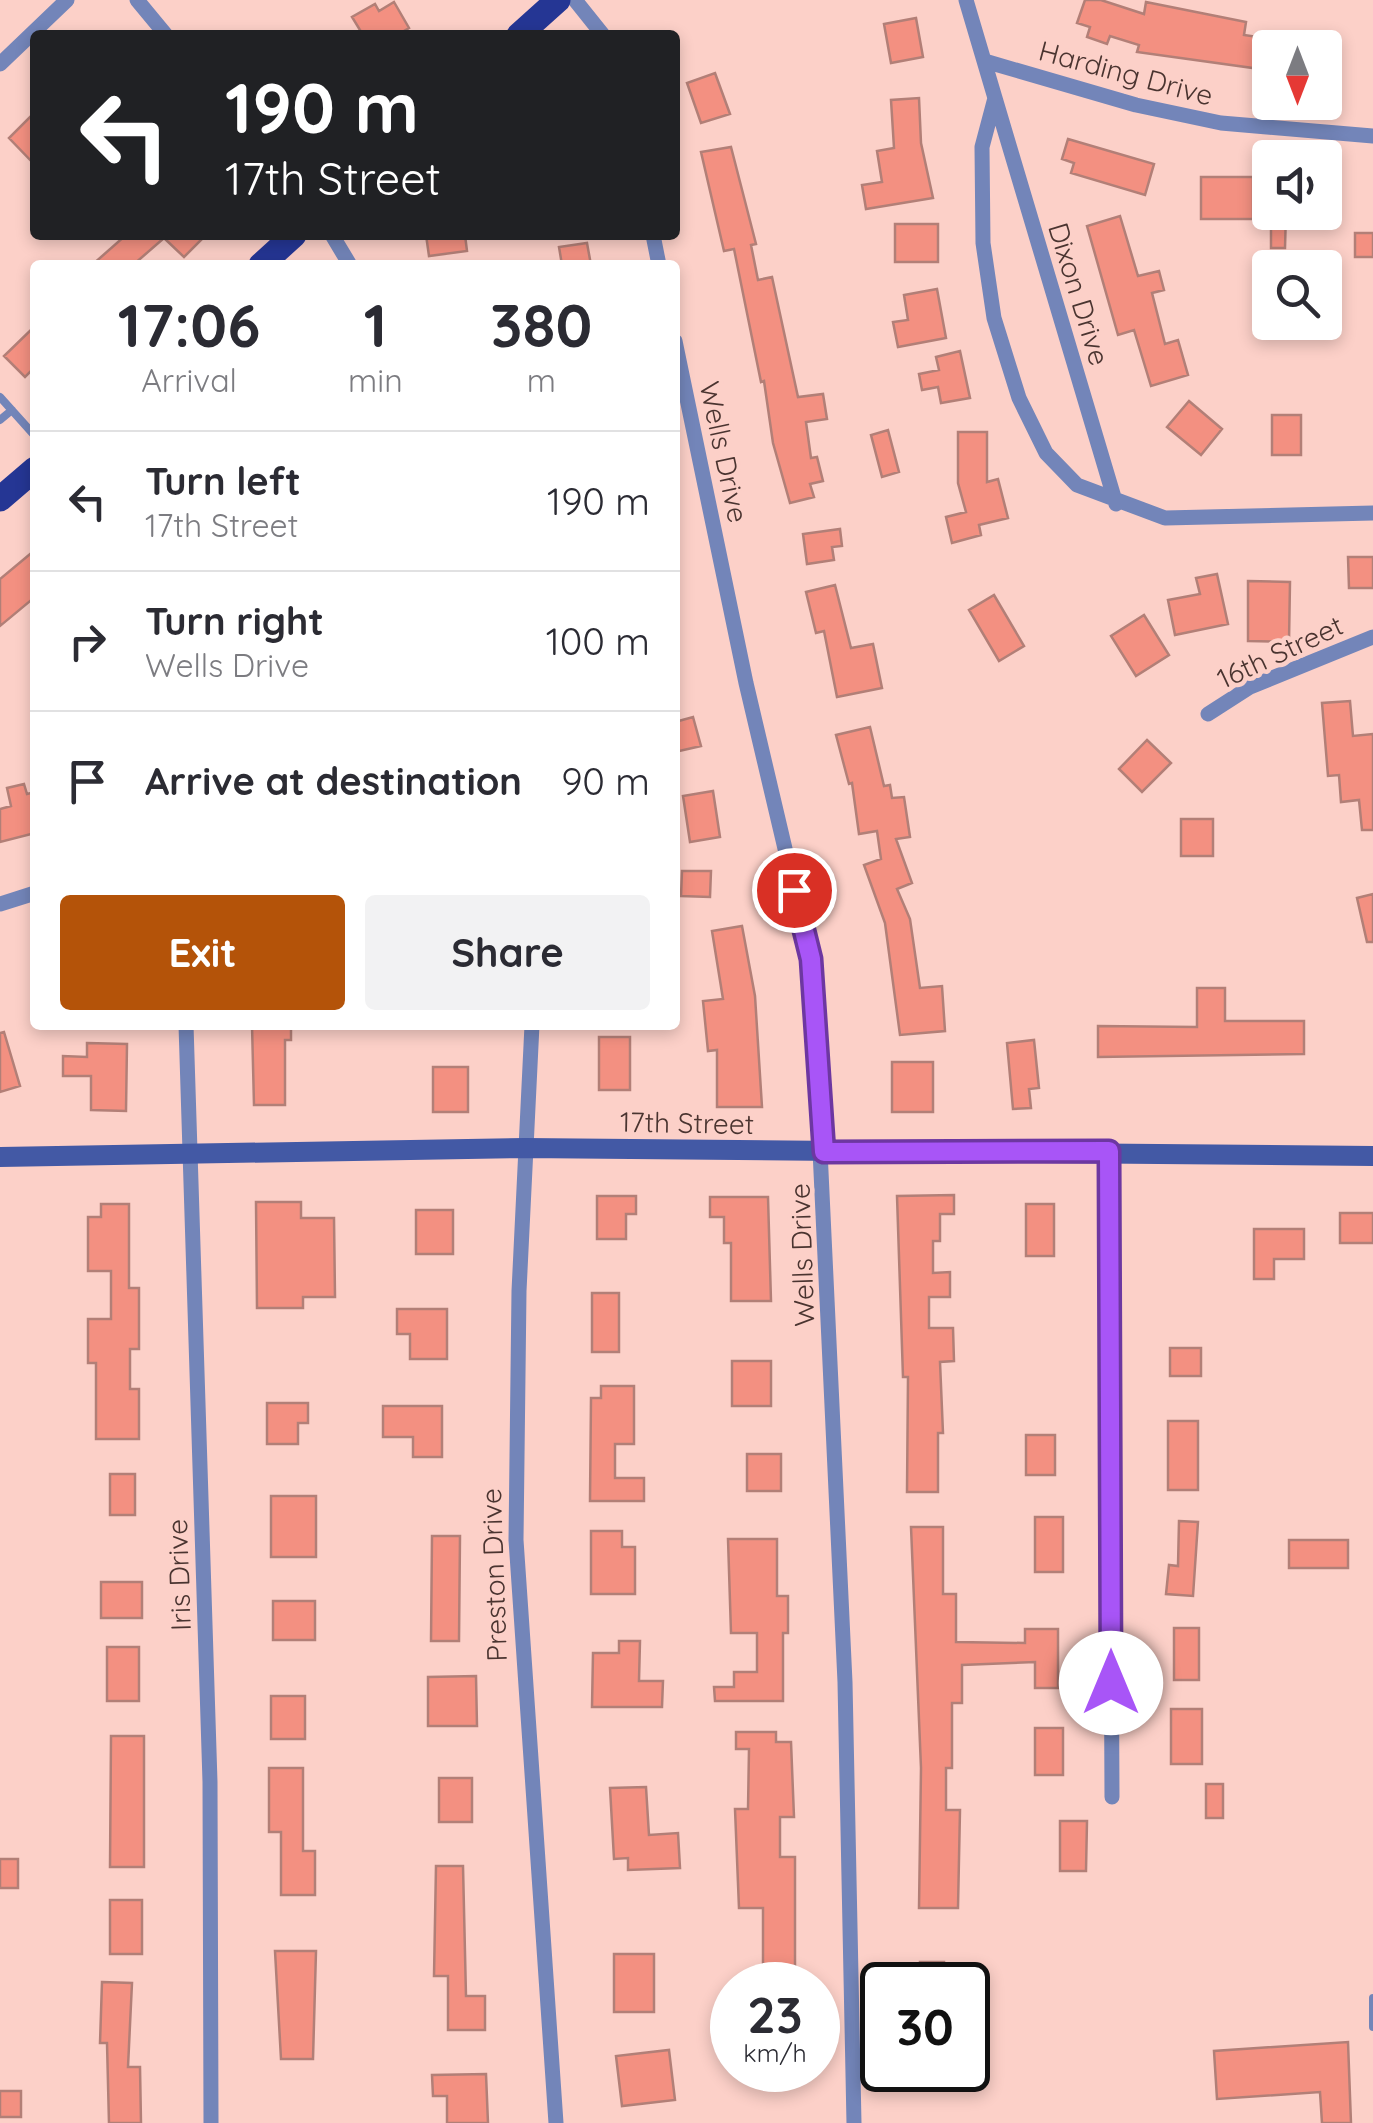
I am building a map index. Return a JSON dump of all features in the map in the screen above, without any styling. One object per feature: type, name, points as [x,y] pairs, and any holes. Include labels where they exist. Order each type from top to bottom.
[{"type":"main road","points":[[525,30],[558,0]]},
{"type":"main road","points":[[266,260],[288,240]]},
{"type":"main road","points":[[0,499],[30,473]]},
{"type":"street","points":[[36,30],[68,0]]},
{"type":"street","points":[[137,0],[162,30]]},
{"type":"street","points":[[575,0],[599,30]]},
{"type":"street","name":"Dixon Drive","points":[[966,0],[988,62],[995,98],[1116,504]]},
{"type":"street","points":[[0,64],[30,36]]},
{"type":"street","name":"Harding Drive","points":[[988,62],[1136,105],[1221,124],[1373,136]]},
{"type":"street","name":"Dixon Drive","points":[[995,98],[982,146],[982,243],[999,334],[1019,398],[1046,453],[1077,486],[1116,504],[1164,518],[1373,513]]},
{"type":"street","name":"Wells Drive","points":[[680,364],[746,683],[811,959],[824,1152],[845,1682],[854,2123]]},
{"type":"street","name":"16th Street","points":[[1208,714],[1250,687],[1373,637]]},
{"type":"street","points":[[0,904],[30,895]]},
{"type":"street","name":"Iris Drive","points":[[186,1030],[210,1782],[211,2123]]},
{"type":"street","name":"Preston Drive","points":[[532,1030],[515,1412],[516,1540],[556,2123]]},
{"type":"street","name":"17th Street","points":[[0,1157],[525,1148],[1373,1156]]},
{"type":"street","points":[[1109,1151],[1112,1798]]},
{"type":"lane","points":[[0,397],[30,430]]},
{"type":"lane","points":[[0,420],[12,410]]},
{"type":"lane","points":[[1373,1998],[1373,2027]]},
{"type":"building","points":[[1085,0],[1101,0],[1144,14],[1146,2],[1246,22],[1244,35],[1252,36],[1252,68],[1137,52],[1139,45],[1110,36],[1107,44],[1087,37],[1090,27],[1077,23]]},
{"type":"building","points":[[394,2],[409,28],[360,30],[352,17],[375,4],[379,11]]},
{"type":"building","points":[[916,18],[923,57],[891,63],[884,24]]},
{"type":"building","points":[[715,73],[730,114],[701,123],[687,83]]},
{"type":"building","points":[[919,98],[921,143],[933,198],[866,209],[862,185],[882,182],[877,151],[894,148],[891,100]]},
{"type":"building","points":[[30,117],[30,160],[9,138]]},
{"type":"building","points":[[1068,139],[1154,164],[1145,195],[1071,173],[1074,163],[1062,159]]},
{"type":"building","points":[[731,147],[756,244],[751,245],[758,280],[772,277],[798,397],[823,394],[827,419],[806,422],[811,458],[817,457],[823,481],[810,484],[814,497],[790,503],[773,443],[764,381],[761,382],[734,249],[724,251],[701,152]]},
{"type":"building","points":[[1201,177],[1252,177],[1252,219],[1201,219]]},
{"type":"building","points":[[1120,216],[1138,276],[1159,271],[1164,290],[1152,293],[1165,344],[1178,340],[1188,375],[1151,386],[1134,330],[1118,335],[1087,226]]},
{"type":"building","points":[[895,224],[938,224],[938,262],[895,262]]},
{"type":"building","points":[[1271,230],[1286,230],[1285,248],[1271,248]]},
{"type":"building","points":[[1355,233],[1373,233],[1373,257],[1355,257]]},
{"type":"building","points":[[120,240],[162,240],[139,260],[98,260]]},
{"type":"building","points":[[166,240],[201,240],[184,257]]},
{"type":"building","points":[[427,240],[466,240],[467,251],[429,256]]},
{"type":"building","points":[[587,243],[590,260],[561,260],[559,247]]},
{"type":"building","points":[[937,289],[946,338],[898,347],[893,322],[908,320],[904,295]]},
{"type":"building","points":[[30,331],[30,372],[25,377],[4,356]]},
{"type":"building","points":[[960,351],[970,398],[941,403],[938,387],[922,390],[919,374],[939,370],[936,357]]},
{"type":"building","points":[[1189,401],[1222,429],[1201,455],[1167,427]]},
{"type":"building","points":[[1272,415],[1301,415],[1301,455],[1272,455]]},
{"type":"building","points":[[888,430],[899,472],[882,477],[871,435]]},
{"type":"building","points":[[958,432],[987,432],[987,482],[998,479],[1008,518],[979,525],[981,535],[952,543],[946,517],[966,512],[958,483]]},
{"type":"building","points":[[840,529],[842,546],[832,547],[834,560],[807,564],[803,534]]},
{"type":"building","points":[[30,554],[30,601],[0,626],[0,579]]},
{"type":"building","points":[[1348,557],[1373,557],[1373,588],[1349,588]]},
{"type":"building","points":[[1217,574],[1228,624],[1175,635],[1168,600],[1200,594],[1196,578]]},
{"type":"building","points":[[1248,581],[1290,582],[1289,642],[1248,641]]},
{"type":"building","points":[[835,585],[851,648],[873,644],[882,688],[837,697],[824,631],[816,633],[806,592]]},
{"type":"building","points":[[994,595],[1024,646],[999,661],[969,610]]},
{"type":"building","points":[[1144,615],[1169,655],[1136,676],[1111,636]]},
{"type":"building","points":[[1350,701],[1353,736],[1373,734],[1373,830],[1362,830],[1359,800],[1341,802],[1339,775],[1328,776],[1322,703]]},
{"type":"building","points":[[693,717],[701,746],[680,751],[680,721]]},
{"type":"building","points":[[870,727],[884,786],[890,785],[892,798],[904,797],[910,837],[896,839],[912,883],[897,889],[910,919],[920,988],[942,986],[945,1031],[900,1035],[885,923],[864,865],[881,859],[877,831],[859,834],[852,783],[849,784],[836,735]]},
{"type":"building","points":[[1147,740],[1171,763],[1142,792],[1119,769]]},
{"type":"building","points":[[24,784],[30,793],[30,834],[0,842],[0,809],[11,806],[7,788]]},
{"type":"building","points":[[713,791],[720,837],[690,842],[683,796]]},
{"type":"building","points":[[1181,819],[1213,819],[1213,856],[1181,856]]},
{"type":"building","points":[[682,871],[711,871],[710,897],[681,896]]},
{"type":"building","points":[[1373,894],[1373,942],[1367,942],[1357,898]]},
{"type":"building","points":[[742,926],[755,996],[762,1107],[717,1107],[717,1050],[708,1051],[703,1001],[723,999],[712,931]]},
{"type":"building","points":[[1197,988],[1225,988],[1225,1021],[1304,1021],[1304,1054],[1098,1057],[1098,1026],[1197,1027]]},
{"type":"building","points":[[252,1030],[291,1030],[291,1040],[285,1040],[285,1105],[254,1105]]},
{"type":"building","points":[[4,1032],[20,1086],[0,1092],[0,1033]]},
{"type":"building","points":[[599,1037],[630,1037],[630,1090],[599,1090]]},
{"type":"building","points":[[1034,1040],[1039,1088],[1029,1089],[1031,1108],[1013,1109],[1007,1043]]},
{"type":"building","points":[[87,1043],[127,1044],[126,1111],[91,1110],[91,1076],[63,1076],[63,1056],[87,1057]]},
{"type":"building","points":[[892,1062],[933,1062],[933,1112],[892,1112]]},
{"type":"building","points":[[433,1067],[468,1067],[468,1112],[433,1112]]},
{"type":"building","points":[[954,1195],[954,1214],[940,1214],[940,1241],[933,1241],[933,1273],[950,1272],[950,1297],[929,1297],[929,1328],[953,1328],[954,1361],[940,1362],[943,1433],[938,1433],[938,1492],[907,1492],[908,1377],[903,1377],[897,1196]]},
{"type":"building","points":[[597,1196],[636,1196],[636,1214],[626,1214],[626,1239],[597,1239]]},
{"type":"building","points":[[710,1197],[768,1197],[771,1301],[731,1301],[731,1243],[724,1243],[724,1217],[710,1217]]},
{"type":"building","points":[[256,1202],[301,1202],[301,1218],[334,1218],[335,1297],[303,1297],[303,1308],[257,1308]]},
{"type":"building","points":[[101,1204],[129,1204],[129,1288],[139,1288],[139,1349],[130,1349],[130,1389],[139,1389],[139,1439],[96,1439],[96,1363],[88,1363],[88,1319],[111,1319],[111,1271],[88,1271],[88,1217],[101,1217]]},
{"type":"building","points":[[1026,1204],[1054,1204],[1054,1256],[1026,1256]]},
{"type":"building","points":[[416,1210],[453,1210],[453,1254],[416,1254]]},
{"type":"building","points":[[1340,1213],[1373,1213],[1373,1243],[1340,1243]]},
{"type":"building","points":[[1254,1229],[1304,1229],[1304,1259],[1274,1259],[1274,1279],[1254,1279]]},
{"type":"building","points":[[592,1293],[619,1293],[619,1352],[592,1352]]},
{"type":"building","points":[[397,1309],[447,1309],[447,1359],[410,1359],[410,1334],[397,1334]]},
{"type":"building","points":[[1170,1348],[1201,1348],[1201,1376],[1170,1376]]},
{"type":"building","points":[[732,1361],[771,1361],[771,1406],[732,1406]]},
{"type":"building","points":[[601,1386],[634,1386],[634,1444],[615,1444],[615,1478],[644,1478],[644,1501],[590,1501],[591,1398],[601,1398]]},
{"type":"building","points":[[267,1403],[308,1403],[308,1423],[298,1423],[298,1444],[267,1444]]},
{"type":"building","points":[[383,1406],[442,1406],[442,1457],[413,1457],[413,1437],[383,1437]]},
{"type":"building","points":[[1168,1421],[1198,1421],[1198,1490],[1168,1490]]},
{"type":"building","points":[[1026,1435],[1055,1435],[1055,1475],[1026,1475]]},
{"type":"building","points":[[747,1454],[781,1454],[781,1491],[747,1491]]},
{"type":"building","points":[[110,1474],[135,1474],[135,1515],[110,1515]]},
{"type":"building","points":[[271,1496],[316,1496],[316,1557],[271,1557]]},
{"type":"building","points":[[1035,1517],[1063,1517],[1063,1572],[1035,1572]]},
{"type":"building","points":[[1179,1521],[1198,1522],[1193,1596],[1166,1594],[1169,1565],[1178,1566]]},
{"type":"building","points":[[911,1527],[943,1527],[943,1594],[956,1594],[956,1642],[1025,1643],[1025,1629],[1058,1629],[1058,1688],[1035,1688],[1035,1662],[962,1665],[962,1703],[952,1703],[952,1768],[946,1768],[946,1810],[960,1810],[958,1908],[919,1908],[921,1768]]},
{"type":"building","points":[[591,1531],[622,1531],[622,1547],[635,1547],[635,1594],[591,1594]]},
{"type":"building","points":[[432,1536],[460,1536],[459,1641],[431,1641]]},
{"type":"building","points":[[728,1539],[777,1539],[777,1596],[788,1596],[788,1633],[783,1633],[783,1701],[715,1701],[714,1687],[734,1687],[734,1672],[757,1672],[757,1633],[731,1633]]},
{"type":"building","points":[[1289,1540],[1348,1540],[1348,1568],[1289,1568]]},
{"type":"building","points":[[101,1582],[142,1582],[142,1618],[101,1618]]},
{"type":"building","points":[[273,1601],[315,1601],[315,1640],[273,1640]]},
{"type":"building","points":[[1174,1628],[1199,1628],[1199,1680],[1174,1680]]},
{"type":"building","points":[[619,1641],[640,1641],[639,1681],[663,1681],[662,1707],[592,1707],[593,1653],[619,1653]]},
{"type":"building","points":[[107,1647],[139,1647],[139,1701],[107,1701]]},
{"type":"building","points":[[476,1676],[477,1726],[428,1726],[428,1677]]},
{"type":"building","points":[[271,1696],[305,1696],[305,1739],[271,1739]]},
{"type":"building","points":[[1171,1709],[1202,1709],[1202,1764],[1171,1764]]},
{"type":"building","points":[[1035,1728],[1063,1728],[1063,1775],[1035,1775]]},
{"type":"building","points":[[736,1732],[776,1732],[776,1742],[791,1742],[794,1817],[780,1817],[780,1857],[795,1857],[795,1962],[763,1962],[763,1908],[739,1908],[735,1809],[748,1809],[749,1749],[736,1749]]},
{"type":"building","points":[[111,1736],[144,1736],[144,1867],[110,1867]]},
{"type":"building","points":[[269,1768],[303,1768],[303,1851],[315,1851],[315,1895],[281,1895],[281,1832],[269,1832]]},
{"type":"building","points":[[439,1778],[472,1778],[472,1822],[439,1822]]},
{"type":"building","points":[[1206,1784],[1223,1784],[1223,1818],[1206,1818]]},
{"type":"building","points":[[646,1787],[649,1835],[678,1833],[680,1868],[628,1870],[628,1858],[614,1859],[610,1788]]},
{"type":"building","points":[[1060,1821],[1087,1821],[1086,1871],[1060,1871]]},
{"type":"building","points":[[0,1859],[18,1859],[18,1888],[0,1888]]},
{"type":"building","points":[[436,1866],[463,1866],[466,1996],[485,1996],[485,2030],[448,2030],[448,1976],[434,1976]]},
{"type":"building","points":[[110,1900],[142,1900],[142,1954],[110,1954]]},
{"type":"building","points":[[275,1951],[316,1951],[313,2059],[281,2059]]},
{"type":"building","points":[[614,1954],[654,1954],[654,2012],[614,2012]]},
{"type":"building","points":[[102,1982],[132,1983],[128,2067],[140,2067],[141,2123],[109,2123],[107,2043],[100,2043]]},
{"type":"building","points":[[1348,2042],[1351,2123],[1322,2123],[1320,2092],[1217,2099],[1214,2051]]},
{"type":"building","points":[[669,2050],[675,2100],[622,2106],[616,2056]]},
{"type":"building","points":[[486,2074],[488,2123],[447,2123],[447,2096],[433,2096],[432,2075]]},
{"type":"building","points":[[0,2091],[21,2091],[21,2117],[0,2117]]},
{"type":"route","points":[[794,890],[811,959],[824,1152],[1109,1151],[1111,1683]]}]
